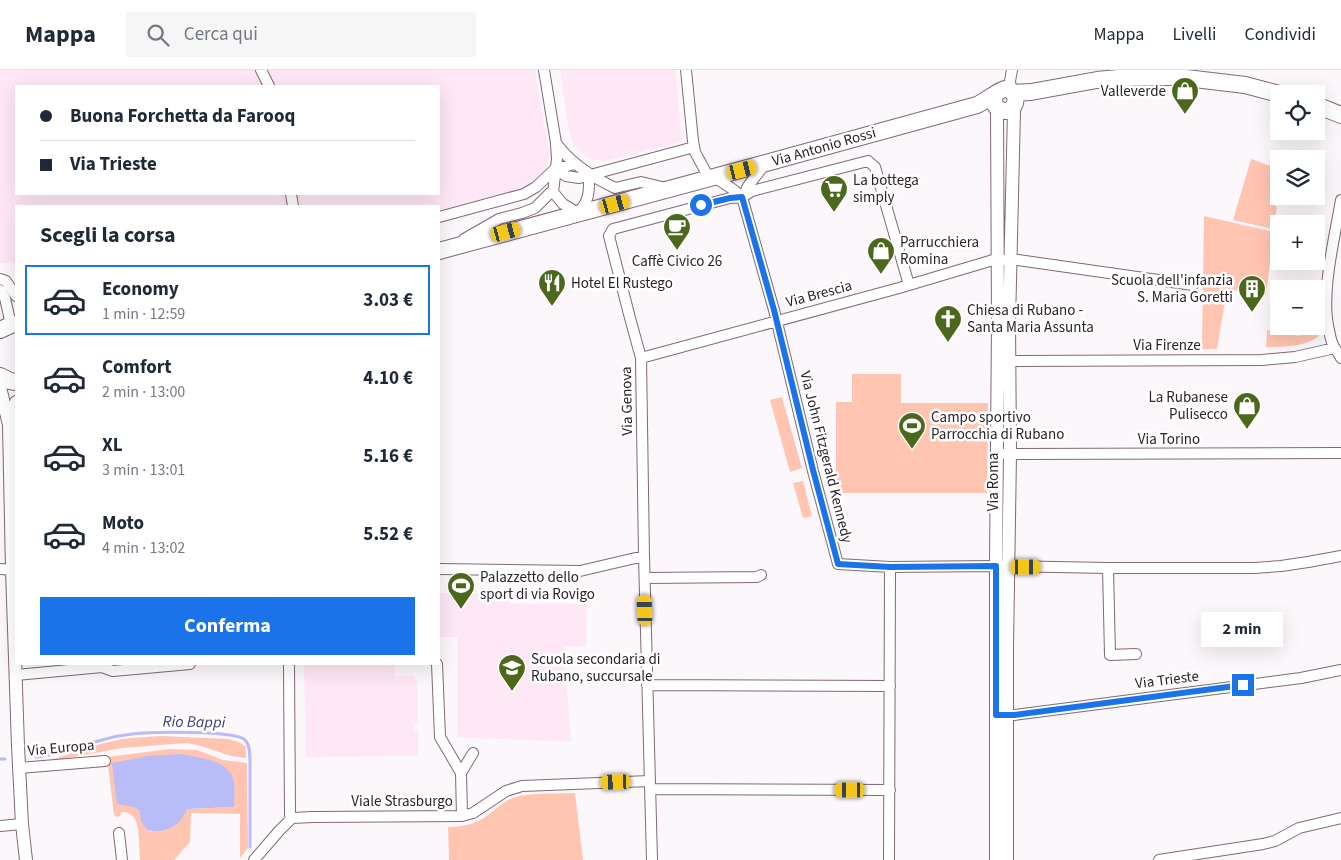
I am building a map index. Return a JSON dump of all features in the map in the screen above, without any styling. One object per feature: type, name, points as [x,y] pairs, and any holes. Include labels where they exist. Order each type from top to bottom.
[{"type":"main road","name":"Via Antonio Rossi","points":[[445,249],[978,105],[1007,94],[1020,97],[1031,92],[1087,81],[1140,74],[1215,81],[1270,92]]},
{"type":"main road","points":[[1325,109],[1341,115]]},
{"type":"main road","points":[[0,376],[10,382],[15,382]]},
{"type":"street","points":[[261,70],[268,85]]},
{"type":"street","points":[[445,249],[499,219],[522,214],[535,208],[553,192],[556,143],[544,70]]},
{"type":"street","points":[[686,70],[694,147],[702,166],[711,178],[734,190],[742,197],[766,163]]},
{"type":"street","name":"Via Roma","points":[[1007,94],[1002,566],[1002,715],[1007,860]]},
{"type":"street","name":"Via Roma","points":[[1004,260],[1014,111],[1007,94]]},
{"type":"street","points":[[556,143],[575,164],[589,175],[615,188],[641,182],[669,189]]},
{"type":"street","points":[[555,169],[566,176],[579,178],[694,147]]},
{"type":"street","name":"Via Antonio Rossi","points":[[613,229],[730,198],[742,197],[752,191],[868,161],[876,167],[909,285]]},
{"type":"street","points":[[440,217],[524,194],[536,187],[555,169],[575,164]]},
{"type":"street","points":[[734,190],[735,182],[742,170]]},
{"type":"street","points":[[553,192],[563,204],[578,213],[586,204],[589,175]]},
{"type":"street","name":"Via John Fitzgerald Kennedy","points":[[742,197],[838,564],[890,567],[1254,568],[1281,566],[1341,556]]},
{"type":"street","points":[[1341,200],[1327,282],[1326,309],[1328,329],[1341,358]]},
{"type":"street","name":"Via Genova","points":[[613,229],[609,236],[641,358],[652,860]]},
{"type":"street","name":"Via Brescia","points":[[641,358],[909,285],[993,260],[1004,260]]},
{"type":"street","points":[[1004,260],[1193,284]]},
{"type":"street","points":[[0,278],[6,281],[15,294]]},
{"type":"street","points":[[0,290],[5,298],[6,327]]},
{"type":"street","name":"Via Firenze","points":[[1004,361],[1262,360],[1296,357],[1335,348]]},
{"type":"street","name":"Via Europa","points":[[0,387],[8,425],[9,569],[15,659]]},
{"type":"street","name":"Via Europa","points":[[8,425],[15,405]]},
{"type":"street","name":"Via Torino","points":[[1004,454],[1341,453]]},
{"type":"street","points":[[440,569],[580,571],[644,556]]},
{"type":"street","points":[[890,567],[890,860]]},
{"type":"street","points":[[1108,568],[1110,655],[1136,654]]},
{"type":"street","points":[[645,578],[758,577],[761,575]]},
{"type":"street","name":"Via Europa","points":[[15,665],[22,824],[26,860]]},
{"type":"street","points":[[16,674],[102,667],[113,671],[179,665]]},
{"type":"street","points":[[255,859],[292,818],[290,815],[289,665]]},
{"type":"street","points":[[437,665],[440,737],[461,773],[462,816]]},
{"type":"street","name":"Via Trieste","points":[[1002,715],[1301,678],[1341,670]]},
{"type":"street","points":[[648,685],[890,686]]},
{"type":"street","name":"Via Roma","points":[[996,860],[1002,715]]},
{"type":"street","points":[[461,773],[473,754]]},
{"type":"street","name":"Via Europa","points":[[20,768],[105,761]]},
{"type":"street","name":"Viale Strasburgo","points":[[292,818],[330,816],[462,816],[473,812],[506,790],[522,786],[651,785],[890,790]]},
{"type":"street","points":[[1159,860],[1275,841],[1299,828],[1341,818]]},
{"type":"street","points":[[0,826],[22,824]]},
{"type":"street","points":[[119,833],[122,860]]},
{"type":"shaded area","points":[[0,70],[535,70],[550,154],[545,174],[523,189],[440,210],[440,205],[15,205],[15,266],[12,263],[0,263]]},
{"type":"shaded area","points":[[560,70],[675,70],[682,142],[605,161],[589,159],[574,146],[569,131]]},
{"type":"shaded area","points":[[1251,159],[1270,166],[1270,205],[1277,207],[1276,215],[1270,215],[1270,228],[1233,220]]},
{"type":"shaded area","points":[[1204,216],[1270,231],[1270,264],[1266,295],[1227,289],[1217,349],[1202,349]]},
{"type":"shaded area","points":[[1267,330],[1270,331],[1270,335],[1318,335],[1318,337],[1299,345],[1266,347]]},
{"type":"shaded area","name":"Campo sportivo Parrocchia di Rubano","points":[[852,374],[901,374],[901,403],[988,403],[987,493],[836,493],[836,402],[852,402]]},
{"type":"shaded area","points":[[782,397],[802,468],[790,472],[770,400]]},
{"type":"shaded area","points":[[803,481],[812,516],[803,518],[793,483]]},
{"type":"shaded area","name":"Scuola secondaria di Rubano, succursale","points":[[485,590],[509,590],[509,604],[587,604],[586,646],[564,647],[571,742],[457,737],[458,637],[440,637],[440,593],[485,593]]},
{"type":"shaded area","points":[[304,665],[395,665],[395,676],[414,676],[417,681],[418,722],[414,723],[414,730],[418,730],[418,756],[306,757]]},
{"type":"shaded area","points":[[161,736],[228,739],[239,742],[246,747],[246,758],[231,756],[187,743],[122,748],[46,762],[108,742]]},
{"type":"shaded area","points":[[170,749],[197,750],[223,760],[247,763],[248,848],[240,858],[240,814],[191,813],[190,842],[174,860],[140,860],[139,833],[135,819],[126,812],[122,812],[117,817],[114,815],[107,757]],"holes":[[[135,807],[234,807],[187,809],[171,827],[156,832],[149,831],[140,811]]]},
{"type":"shaded area","points":[[575,793],[583,860],[449,860],[448,827],[464,826],[479,821],[510,799],[517,797],[533,794]]},
{"type":"water","points":[[182,754],[214,761],[227,769],[232,775],[234,783],[234,807],[187,809],[181,820],[167,830],[150,831],[141,822],[140,811],[134,807],[117,804],[112,763],[148,756]]},
{"type":"waterway","name":"Rio Bappi","points":[[36,757],[132,734],[192,732],[238,737],[247,742],[250,753],[250,847]]},
{"type":"waterway","name":"Rio Bappi","points":[[0,759],[5,759]]},
{"type":"place","name":"Valleverde","points":[[1185,115]]},
{"type":"place","name":"La bottega simply","points":[[834,213]]},
{"type":"place","name":"Caffè Civico 26","points":[[677,251]]},
{"type":"place","name":"Parrucchiera Romina","points":[[881,275]]},
{"type":"place","name":"Hotel El Rustego","points":[[552,307]]},
{"type":"place","name":"Scuola dell'infanzia S. Maria Goretti","points":[[1252,313]]},
{"type":"place","name":"Chiesa di Rubano - Santa Maria Assunta","points":[[948,343]]},
{"type":"place","name":"La Rubanese Pulisecco","points":[[1247,430]]},
{"type":"place","name":"Campo sportivo Parrocchia di Rubano","points":[[912,450]]},
{"type":"place","name":"Palazzetto dello sport di via Rovigo","points":[[461,610]]},
{"type":"place","name":"Scuola secondaria di Rubano, succursale","points":[[512,692]]},
{"type":"route","points":[[701,205],[742,197],[774,310],[838,564],[890,567],[996,566],[996,715],[1014,715],[1243,685]]}]
